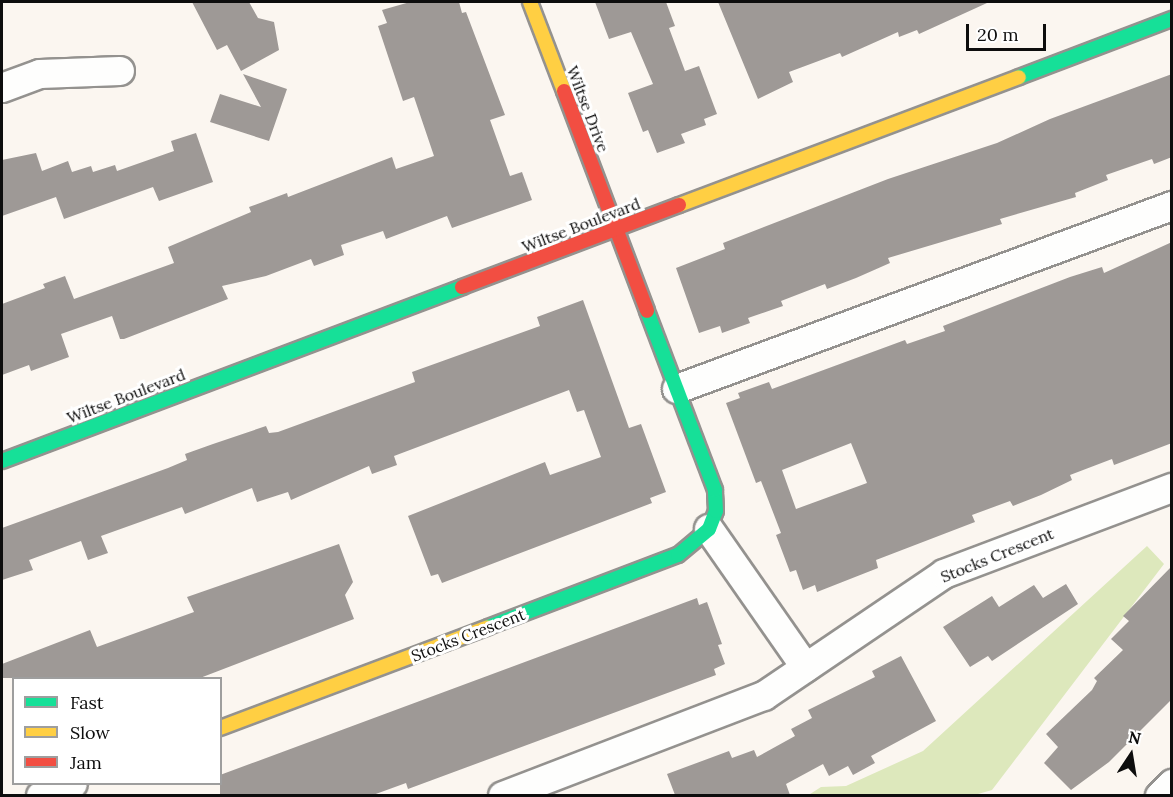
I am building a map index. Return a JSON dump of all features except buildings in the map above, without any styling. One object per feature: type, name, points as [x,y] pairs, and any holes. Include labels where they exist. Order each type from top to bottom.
[{"type":"street","name":"Wiltse Drive","points":[[530,2],[616,229]]},
{"type":"street","name":"Wiltse Boulevard","points":[[2,461],[1172,19]]},
{"type":"street","points":[[2,88],[40,74],[120,71]]},
{"type":"street","points":[[677,389],[1172,206]]},
{"type":"street","points":[[616,229],[715,490],[716,511],[709,530],[806,668]]},
{"type":"street","name":"Stocks Crescent","points":[[502,795],[764,696],[944,574],[1172,488]]},
{"type":"street","name":"Stocks Crescent","points":[[222,727],[678,555],[709,530]]},
{"type":"street","points":[[1160,795],[1172,784]]},
{"type":"street","points":[[42,795],[68,785]]},
{"type":"green space","points":[[1147,546],[1164,564],[992,790],[971,796],[807,796],[821,787],[846,786],[923,751]]},
{"type":"traffic: fast","points":[[1019,77],[1172,19]]},
{"type":"traffic: fast","points":[[2,461],[462,287]]},
{"type":"traffic: fast","points":[[488,627],[678,555],[709,529],[716,511],[715,490],[647,311]]},
{"type":"traffic: slow","points":[[530,2],[564,91]]},
{"type":"traffic: slow","points":[[679,205],[1019,77]]},
{"type":"traffic: slow","points":[[222,727],[488,627]]},
{"type":"traffic: jam","points":[[564,91],[647,311]]},
{"type":"traffic: jam","points":[[462,287],[679,205]]}]
